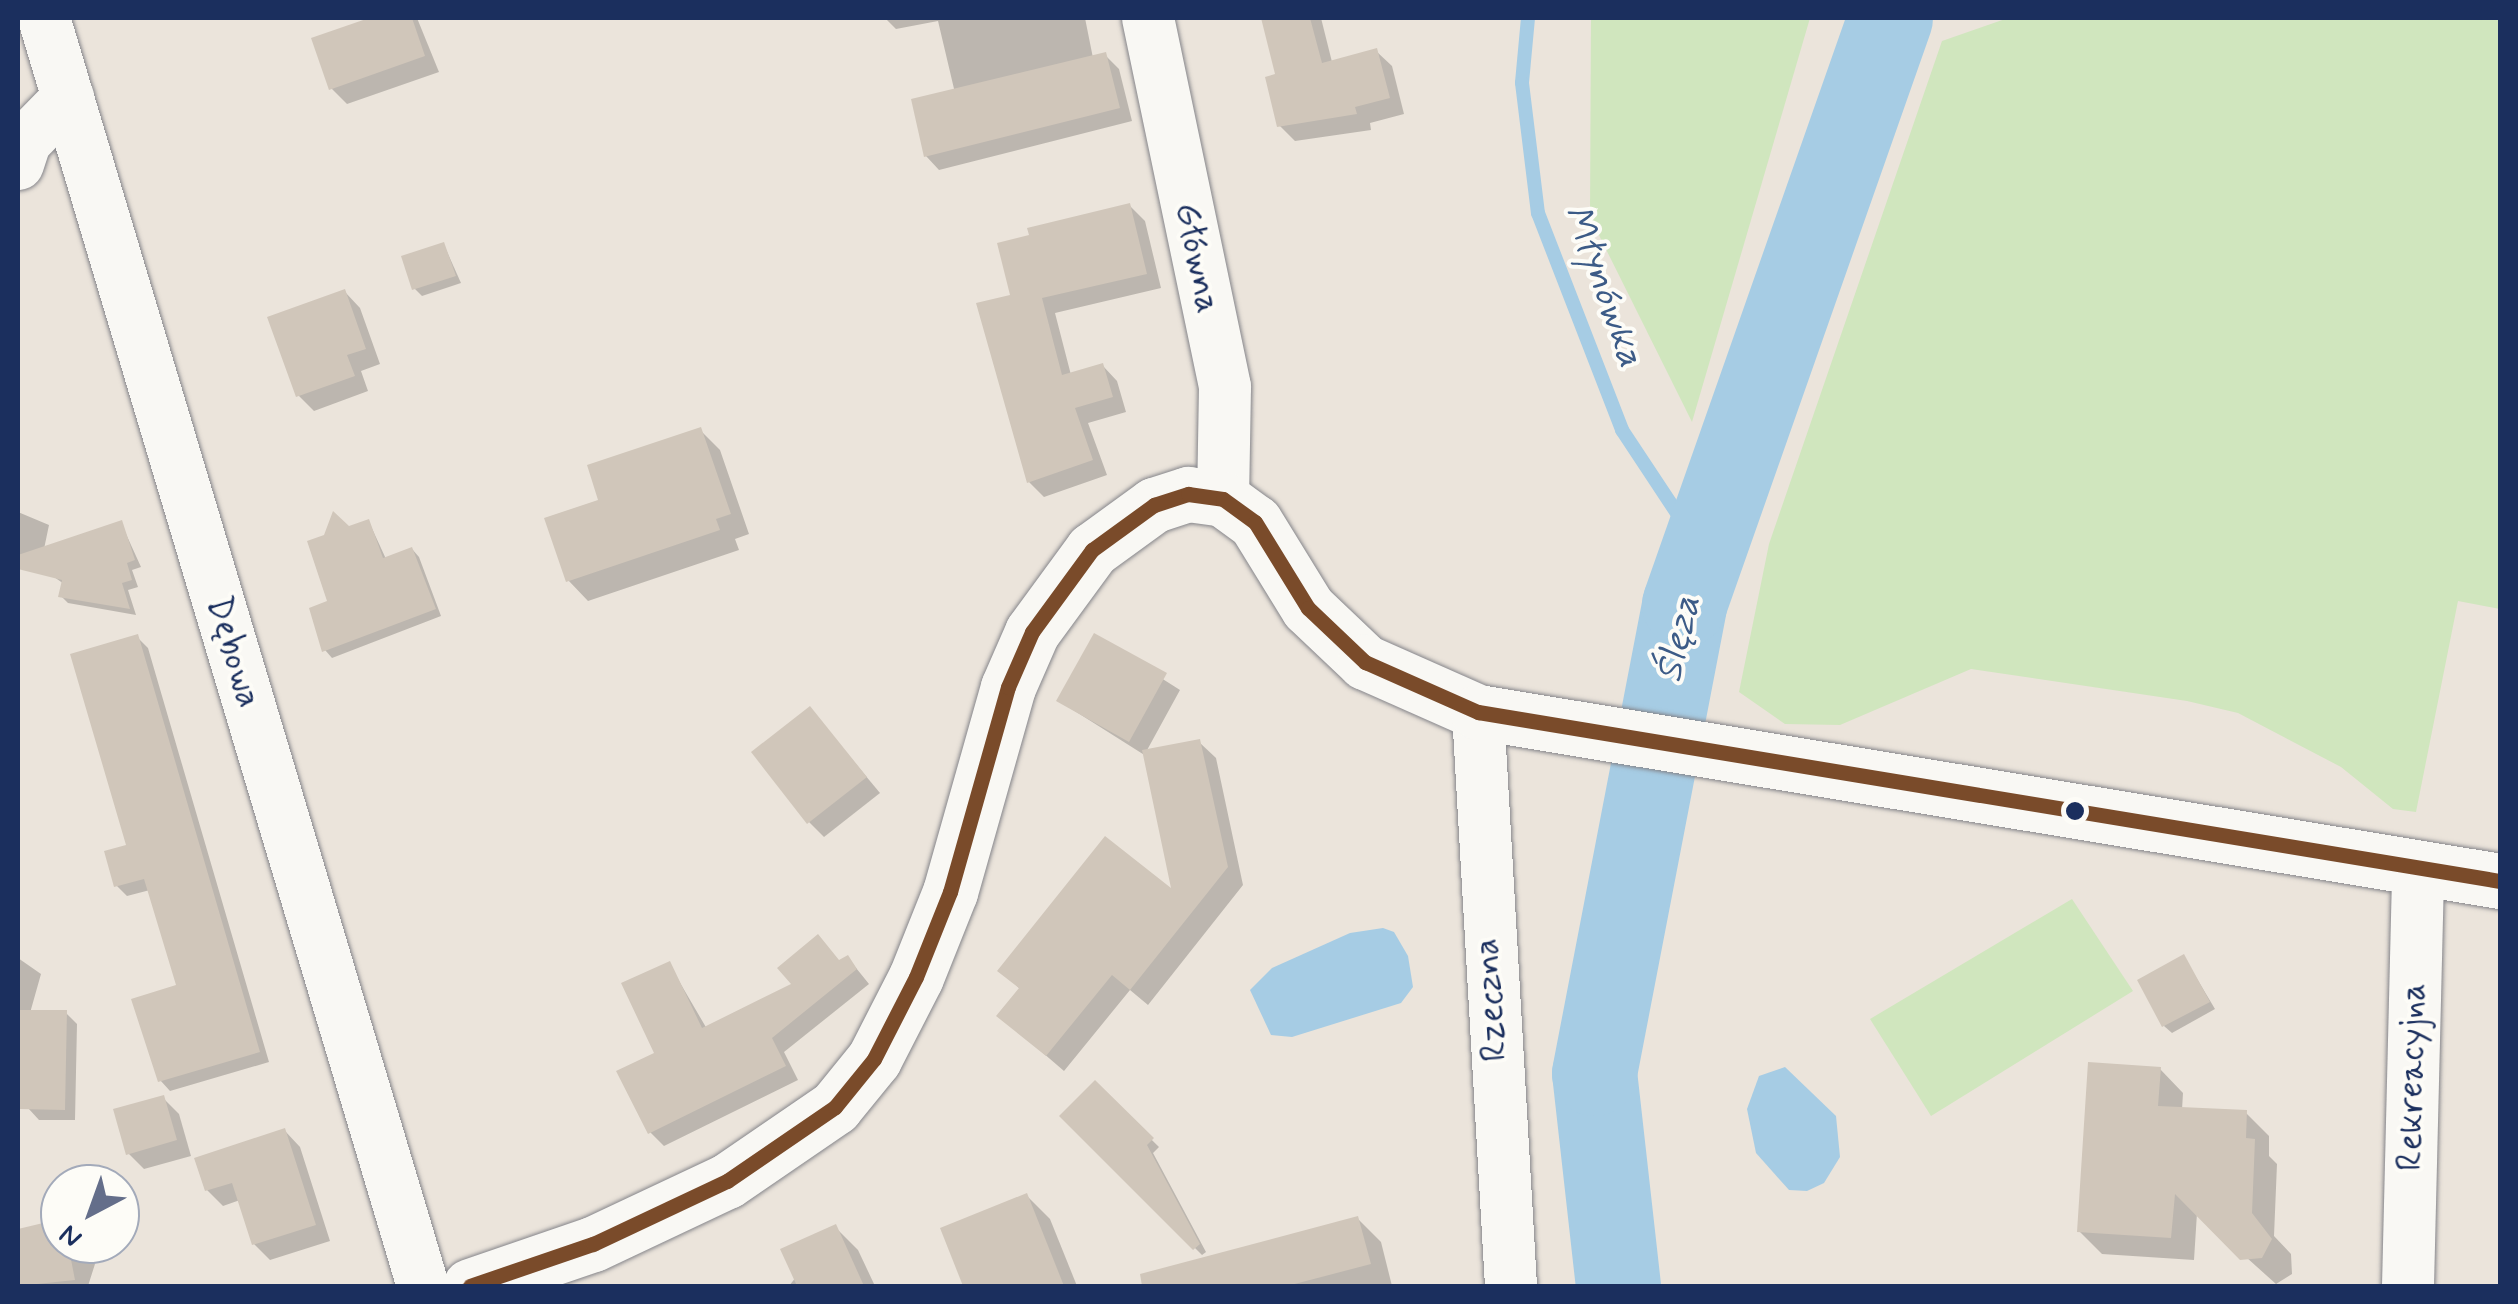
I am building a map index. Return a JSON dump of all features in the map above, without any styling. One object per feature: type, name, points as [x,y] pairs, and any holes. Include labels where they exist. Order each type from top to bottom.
[{"type":"street","name":"Dębowa","points":[[44,18],[422,1286]]},
{"type":"street","name":"Główna","points":[[1148,18],[1225,388],[1223,499]]},
{"type":"street","points":[[18,164],[25,142],[68,98]]},
{"type":"street","points":[[470,1286],[593,1244],[728,1181],[836,1107],[874,1059],[916,977],[950,892],[1008,686],[1032,632],[1072,572],[1122,524],[1170,498],[1223,499],[1256,522],[1308,608],[1337,640],[1400,681],[1478,712],[2500,880]]},
{"type":"street","name":"Rzeczna","points":[[1478,712],[1511,1286]]},
{"type":"street","name":"Rekreacyjna","points":[[2408,1286],[2418,867]]},
{"type":"green space","points":[[1591,18],[1810,18],[1692,422],[1590,217]]},
{"type":"green space","points":[[2008,18],[2500,18],[2500,609],[2458,601],[2416,812],[2393,809],[2341,767],[2238,713],[2187,701],[1971,669],[1840,725],[1785,724],[1739,692],[1769,544],[1942,41]]},
{"type":"green space","points":[[2072,899],[2133,991],[1931,1116],[1870,1019]]},
{"type":"water","points":[[1383,928],[1394,932],[1408,956],[1413,987],[1401,1003],[1292,1037],[1271,1035],[1250,990],[1272,968],[1350,933]]},
{"type":"water","points":[[1785,1067],[1836,1116],[1840,1157],[1824,1183],[1807,1191],[1789,1190],[1756,1153],[1747,1109],[1759,1076]]},
{"type":"building","points":[[369,18],[412,18],[425,56],[329,90],[311,38]]},
{"type":"building","points":[[1261,18],[1310,18],[1322,63],[1377,48],[1390,98],[1355,107],[1357,114],[1277,127],[1265,77],[1275,74]]},
{"type":"building","points":[[1106,52],[1120,108],[924,157],[911,99]]},
{"type":"building","points":[[1130,203],[1147,274],[1042,298],[1062,375],[1103,363],[1113,397],[1075,408],[1093,460],[1027,483],[976,303],[1010,295],[997,243],[1029,235],[1027,228]]},
{"type":"building","points":[[444,242],[456,276],[412,290],[401,256]]},
{"type":"building","points":[[345,289],[366,349],[347,355],[355,376],[296,397],[267,317]]},
{"type":"building","points":[[701,427],[731,514],[716,519],[720,530],[566,582],[544,518],[598,500],[587,465]]},
{"type":"building","points":[[333,511],[349,526],[369,519],[383,558],[412,547],[436,609],[322,652],[309,608],[327,601],[307,541],[324,535]]},
{"type":"building","points":[[122,520],[135,560],[127,563],[132,580],[122,583],[130,609],[58,597],[62,580],[18,569],[18,555]]},
{"type":"building","points":[[1094,633],[1167,673],[1129,742],[1056,701]]},
{"type":"building","points":[[138,634],[260,1052],[158,1082],[131,999],[176,985],[144,879],[114,887],[104,851],[126,845],[70,654]]},
{"type":"building","points":[[810,706],[867,777],[807,824],[751,752]]},
{"type":"building","points":[[1200,739],[1228,867],[1130,990],[1112,975],[1046,1056],[996,1016],[1019,988],[997,971],[1105,836],[1171,888],[1142,750]]},
{"type":"building","points":[[818,934],[839,960],[848,955],[857,969],[772,1038],[786,1066],[648,1134],[616,1071],[654,1053],[621,983],[670,961],[702,1028],[791,984],[777,968]]},
{"type":"building","points":[[2184,954],[2210,1002],[2162,1027],[2137,980]]},
{"type":"building","points":[[18,1010],[67,1010],[65,1110],[18,1109]]},
{"type":"building","points":[[2088,1062],[2161,1067],[2158,1106],[2247,1110],[2246,1138],[2255,1139],[2252,1213],[2272,1239],[2262,1258],[2240,1260],[2175,1194],[2171,1238],[2077,1232]]},
{"type":"building","points":[[1095,1080],[1154,1138],[1147,1145],[1200,1244],[1193,1250],[1059,1116]]},
{"type":"building","points":[[164,1095],[177,1140],[126,1155],[113,1109]]},
{"type":"building","points":[[285,1128],[316,1225],[252,1245],[232,1183],[205,1191],[194,1158]]},
{"type":"building","points":[[1027,1193],[1064,1286],[963,1286],[940,1228]]},
{"type":"building","points":[[1358,1216],[1371,1264],[1287,1286],[1142,1286],[1140,1274]]},
{"type":"building","points":[[40,1224],[40,1264],[72,1264],[75,1280],[18,1286],[18,1229]]},
{"type":"building","points":[[836,1224],[864,1286],[797,1286],[780,1249]]},
{"type":"waterway","name":"Młynówka","points":[[1528,18],[1522,83],[1538,213],[1622,430],[1702,551]]},
{"type":"waterway","name":"Ślęza","points":[[1618,1286],[1594,1073],[1684,604],[1890,18]]},
{"type":"transit line","points":[[470,1286],[593,1244],[727,1181],[835,1107],[874,1059],[916,977],[950,892],[1008,687],[1032,632],[1092,550],[1154,505],[1188,494],[1223,499],[1255,522],[1308,608],[1365,662],[1478,712],[2500,881]]}]
